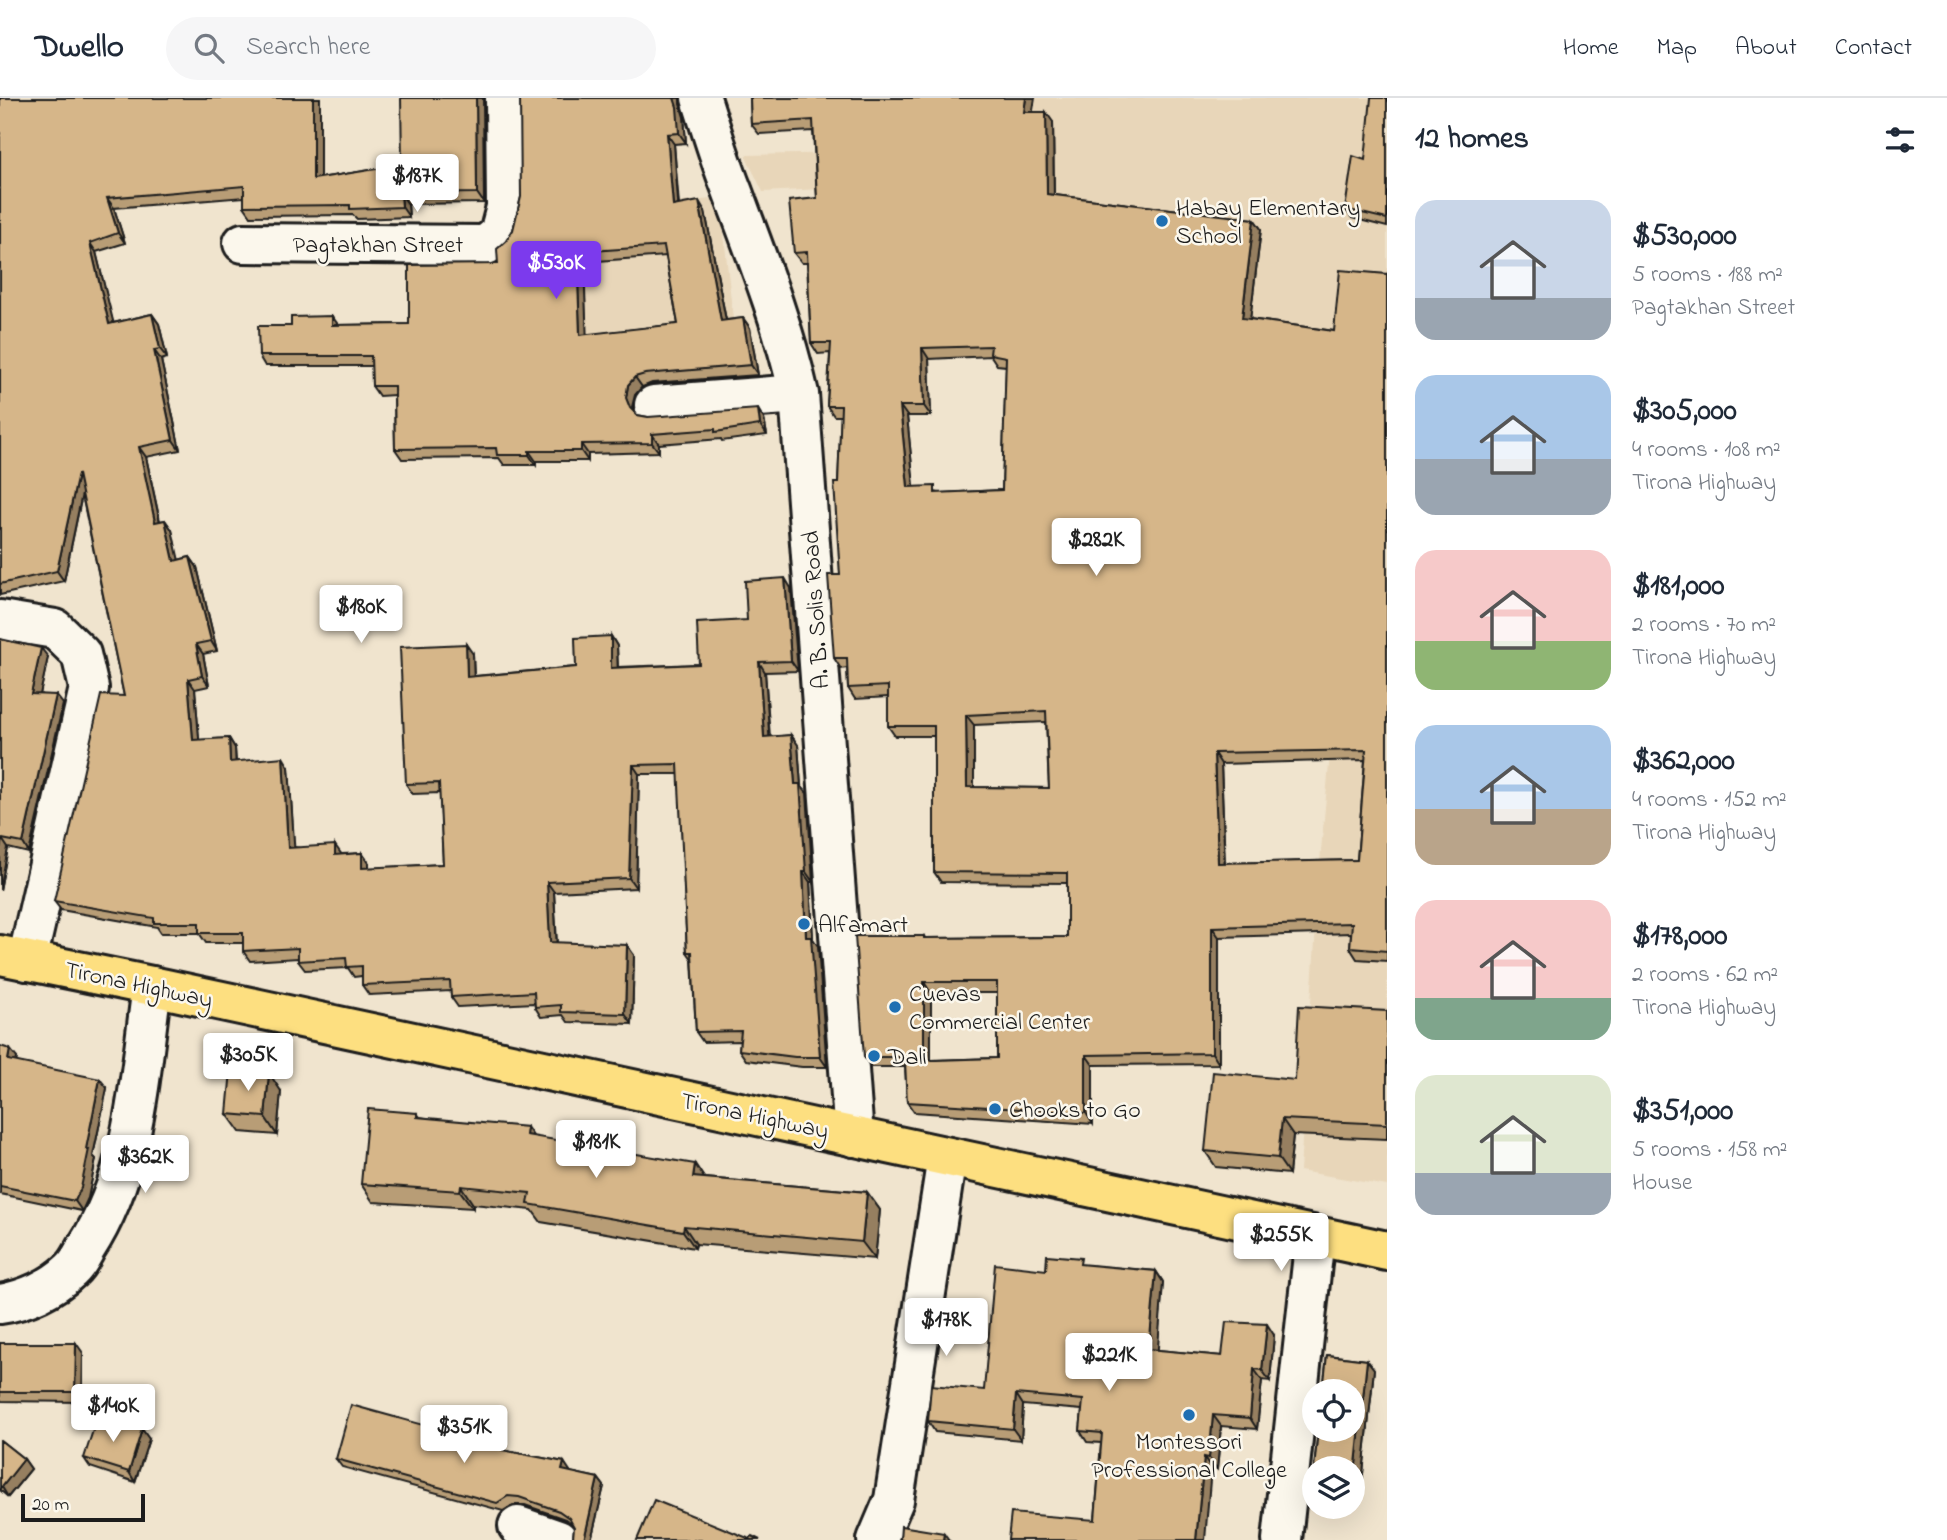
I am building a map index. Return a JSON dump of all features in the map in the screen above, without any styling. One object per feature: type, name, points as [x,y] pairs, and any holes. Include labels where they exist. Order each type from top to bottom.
[{"type":"main road","name":"Tirona Highway","points":[[14,958],[1387,1251]]},
{"type":"street","name":"Pagtakhan Street","points":[[243,243],[486,245],[499,234],[506,207],[505,98]]},
{"type":"street","name":"A. B. Solis Road","points":[[701,98],[730,187],[769,287],[799,394],[839,905],[854,1137]]},
{"type":"street","points":[[654,405],[799,394]]},
{"type":"street","points":[[0,620],[55,629],[81,654],[89,688],[14,958]]},
{"type":"street","points":[[0,1304],[20,1301],[45,1289],[73,1269],[99,1228],[118,1183],[133,1118],[152,986]]},
{"type":"street","points":[[877,1540],[894,1500],[947,1157]]},
{"type":"street","points":[[1282,1540],[1315,1236]]},
{"type":"street","points":[[518,1526],[558,1540]]},
{"type":"shaded area","points":[[985,98],[1387,98],[1387,1186],[1300,1171],[1321,850],[1338,669],[937,183],[763,192],[745,155],[979,151]]},
{"type":"shaded area","points":[[720,198],[733,319],[594,334],[504,349],[599,211]]},
{"type":"building","points":[[0,98],[313,98],[313,179],[402,165],[401,98],[476,98],[477,193],[401,194],[402,207],[350,209],[350,205],[244,206],[244,186],[107,198],[118,233],[90,243],[109,324],[152,314],[160,349],[154,350],[173,440],[139,447],[155,522],[165,520],[174,561],[190,557],[211,641],[196,644],[202,676],[188,679],[193,740],[229,738],[230,762],[283,757],[288,848],[335,845],[335,855],[362,853],[362,868],[443,864],[439,783],[406,784],[400,647],[466,644],[467,677],[576,667],[575,638],[611,636],[611,668],[699,664],[697,623],[747,620],[745,581],[785,578],[791,661],[759,662],[764,737],[791,735],[795,784],[800,784],[806,872],[803,872],[806,937],[811,937],[820,1057],[795,1057],[739,1050],[741,1031],[696,1032],[692,952],[687,952],[678,764],[633,765],[629,878],[547,882],[550,942],[627,945],[625,1014],[561,1012],[561,1005],[535,1007],[534,992],[451,997],[450,981],[362,985],[362,966],[347,967],[346,958],[298,961],[298,948],[243,951],[243,933],[199,933],[199,923],[154,923],[154,918],[54,901],[101,695],[124,696],[78,474],[57,571],[0,584]]},
{"type":"building","points":[[520,98],[674,98],[679,133],[667,134],[673,206],[699,201],[721,321],[743,318],[751,365],[645,374],[635,377],[628,385],[626,398],[637,415],[648,417],[758,409],[760,425],[715,432],[715,429],[652,434],[652,443],[581,444],[581,451],[529,451],[529,455],[497,455],[496,448],[395,449],[394,386],[372,386],[371,356],[259,356],[258,326],[291,326],[291,317],[332,316],[332,325],[409,324],[409,265],[498,264],[497,249],[513,230],[521,197]],"holes":[[[664,246],[678,324],[580,335],[577,252]]]},
{"type":"building","points":[[750,98],[1026,98],[1024,112],[1046,112],[1047,194],[1254,219],[1242,318],[1334,331],[1340,270],[1387,274],[1387,951],[1350,948],[1352,923],[1212,927],[1212,1053],[1086,1055],[1086,1113],[907,1102],[905,1061],[997,1058],[997,982],[924,982],[924,1057],[864,1057],[855,936],[1067,937],[1067,873],[934,872],[934,726],[888,726],[888,686],[848,688],[847,658],[834,658],[828,575],[840,575],[834,483],[838,483],[841,406],[827,406],[831,343],[811,343],[807,252],[794,253],[789,201],[817,198],[813,120],[751,124]],"holes":[[[991,346],[990,354],[1006,357],[1002,490],[935,493],[935,486],[908,487],[900,406],[924,406],[922,348]],[[1046,711],[1049,788],[967,787],[966,715]],[[1366,750],[1357,860],[1218,863],[1214,753]]]},
{"type":"building","points":[[1371,98],[1387,98],[1387,219],[1345,209],[1353,156],[1365,160]]},
{"type":"building","points":[[0,639],[41,648],[31,694],[56,695],[23,843],[2,839],[0,848]]},
{"type":"building","points":[[1299,1006],[1387,1011],[1387,1124],[1282,1119],[1278,1158],[1205,1151],[1213,1072],[1295,1080]]},
{"type":"building","points":[[0,1046],[10,1049],[8,1060],[100,1079],[86,1149],[89,1149],[81,1188],[75,1201],[0,1186]]},
{"type":"building","points":[[231,1070],[269,1073],[265,1117],[227,1114]]},
{"type":"building","points":[[368,1109],[417,1113],[417,1117],[527,1127],[526,1135],[695,1164],[693,1177],[867,1192],[862,1242],[684,1226],[683,1231],[528,1204],[530,1193],[461,1186],[460,1191],[361,1184]]},
{"type":"building","points":[[1047,1255],[1081,1258],[1080,1264],[1156,1271],[1149,1349],[1222,1356],[1226,1322],[1267,1324],[1262,1370],[1254,1369],[1250,1418],[1213,1415],[1209,1458],[1204,1457],[1196,1540],[1008,1540],[1011,1513],[1095,1520],[1102,1433],[1080,1431],[1083,1400],[1016,1394],[1013,1429],[928,1421],[931,1385],[984,1390],[995,1264],[1046,1270]]},
{"type":"building","points":[[0,1343],[76,1343],[75,1392],[0,1392]]},
{"type":"building","points":[[1327,1355],[1367,1360],[1365,1379],[1324,1379]]},
{"type":"building","points":[[351,1405],[503,1447],[502,1450],[564,1462],[562,1470],[598,1478],[584,1540],[572,1540],[574,1527],[569,1518],[559,1511],[519,1497],[508,1496],[497,1503],[336,1459]]},
{"type":"building","points":[[98,1415],[142,1429],[129,1472],[84,1458]]},
{"type":"building","points":[[0,1440],[24,1459],[2,1487],[0,1486]]},
{"type":"building","points":[[1317,1442],[1358,1442],[1357,1456],[1315,1456]]},
{"type":"building","points":[[654,1500],[750,1539],[752,1536],[760,1540],[637,1540]]},
{"type":"building","points":[[901,1526],[944,1533],[943,1540],[900,1540]]},
{"type":"place","name":"Habay Elementary School","points":[[1162,221]]},
{"type":"place","name":"Alfamart","points":[[804,924]]},
{"type":"place","name":"Cuevas Commercial Center","points":[[895,1007]]},
{"type":"place","name":"Dali","points":[[874,1056]]},
{"type":"place","name":"Chooks to Go","points":[[995,1109]]},
{"type":"place","name":"Montessori Professional College","points":[[1189,1415]]}]
